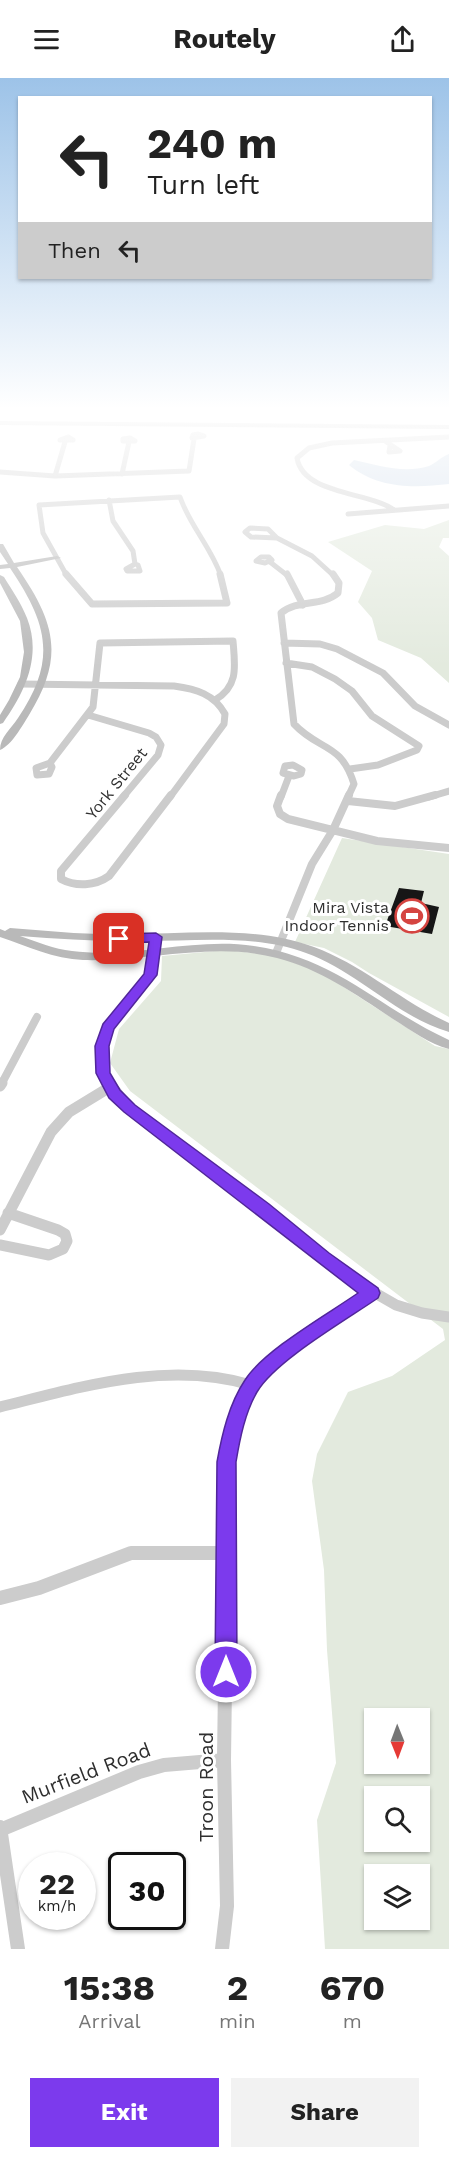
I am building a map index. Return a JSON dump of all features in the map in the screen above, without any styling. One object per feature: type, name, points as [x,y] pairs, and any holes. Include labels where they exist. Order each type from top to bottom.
[{"type":"street","points":[[341,492],[381,503],[394,510]]},
{"type":"street","points":[[180,497],[189,522],[204,541],[216,565],[227,603],[92,604],[57,558],[42,533],[40,504],[180,497]]},
{"type":"street","points":[[109,500],[113,521],[133,551],[135,564]]},
{"type":"street","points":[[348,514],[449,506]]},
{"type":"street","points":[[277,538],[251,537],[245,532],[250,528],[268,529],[277,538],[315,559],[335,576],[339,583],[338,593],[334,597],[321,603],[288,608],[280,613],[294,724],[300,731],[335,751],[351,769],[354,784],[333,830],[312,864],[278,947]]},
{"type":"street","points":[[0,546],[45,624],[47,652],[39,688],[22,720],[0,747]]},
{"type":"street","points":[[0,567],[39,563],[57,558]]},
{"type":"street","points":[[270,562],[288,575],[303,605]]},
{"type":"street","points":[[0,577],[26,627],[29,652],[20,687],[0,720]]},
{"type":"street","points":[[20,687],[39,688],[96,688],[166,690],[215,700],[229,692],[235,682],[233,641],[100,643],[96,688],[88,715],[50,763]]},
{"type":"street","points":[[284,643],[320,644],[337,649],[382,673],[415,706],[449,725]]},
{"type":"street","points":[[286,663],[312,667],[334,679],[352,691],[372,716],[419,746],[417,750],[385,763],[351,769]]},
{"type":"street","name":"York Street","points":[[88,715],[149,733],[159,741],[160,750],[61,872],[61,879],[70,883],[98,883],[109,876],[224,724],[225,714],[215,700]]},
{"type":"street","points":[[289,776],[277,806],[280,814],[295,822],[377,841],[449,848]]},
{"type":"street","points":[[348,801],[395,806],[449,792]]},
{"type":"street","points":[[0,932],[65,954],[100,956],[228,946],[310,950],[346,966],[423,1015],[449,1028]]},
{"type":"street","points":[[0,932],[103,938],[224,935],[278,947],[340,979],[449,1045]]},
{"type":"street","points":[[156,937],[150,975],[107,1028],[101,1062],[110,1087],[129,1108],[264,1209],[323,1258],[372,1293],[415,1313],[449,1317]]},
{"type":"street","points":[[100,956],[103,938]]},
{"type":"street","points":[[0,1086],[37,1017]]},
{"type":"street","points":[[0,1230],[51,1132],[69,1112],[110,1087]]},
{"type":"street","points":[[0,1245],[49,1255],[63,1249],[67,1241],[65,1234],[58,1230],[8,1213]]},
{"type":"street","name":"Troon Road","points":[[222,1949],[227,1906],[224,1760],[226,1462],[232,1433],[252,1385],[272,1362],[372,1293]]},
{"type":"street","points":[[0,1407],[165,1374],[194,1374],[225,1378],[252,1385]]},
{"type":"street","points":[[0,1598],[39,1588],[131,1553],[225,1553]]},
{"type":"street","name":"Murfield Road","points":[[0,1829],[139,1772],[164,1765],[224,1760]]},
{"type":"street","points":[[0,1829],[18,1949]]},
{"type":"shaded area","points":[[449,520],[449,538],[443,538],[439,547],[449,556],[449,683],[421,658],[378,640],[372,618],[358,602],[372,571],[328,542],[385,525],[424,529]]},
{"type":"shaded area","points":[[342,838],[449,854],[449,1017],[324,948],[295,942]]},
{"type":"shaded area","points":[[226,950],[273,955],[322,973],[435,1046],[449,1049],[449,1949],[325,1949],[317,1820],[336,1763],[327,1650],[324,1570],[312,1481],[317,1454],[348,1392],[392,1376],[445,1340],[443,1329],[130,1091],[110,1063],[119,1029],[161,981],[162,956]]},
{"type":"building","name":"Mira Vista Indoor Tennis","points":[[399,888],[424,891],[421,903],[439,907],[432,934],[385,926]]},
{"type":"place","name":"Mira Vista Indoor Tennis","points":[[412,916]]},
{"type":"route","points":[[119,939],[156,937],[150,975],[107,1028],[102,1046],[103,1073],[114,1094],[129,1108],[264,1209],[323,1258],[372,1293],[272,1362],[252,1385],[240,1411],[232,1433],[226,1462],[226,1672]]}]
